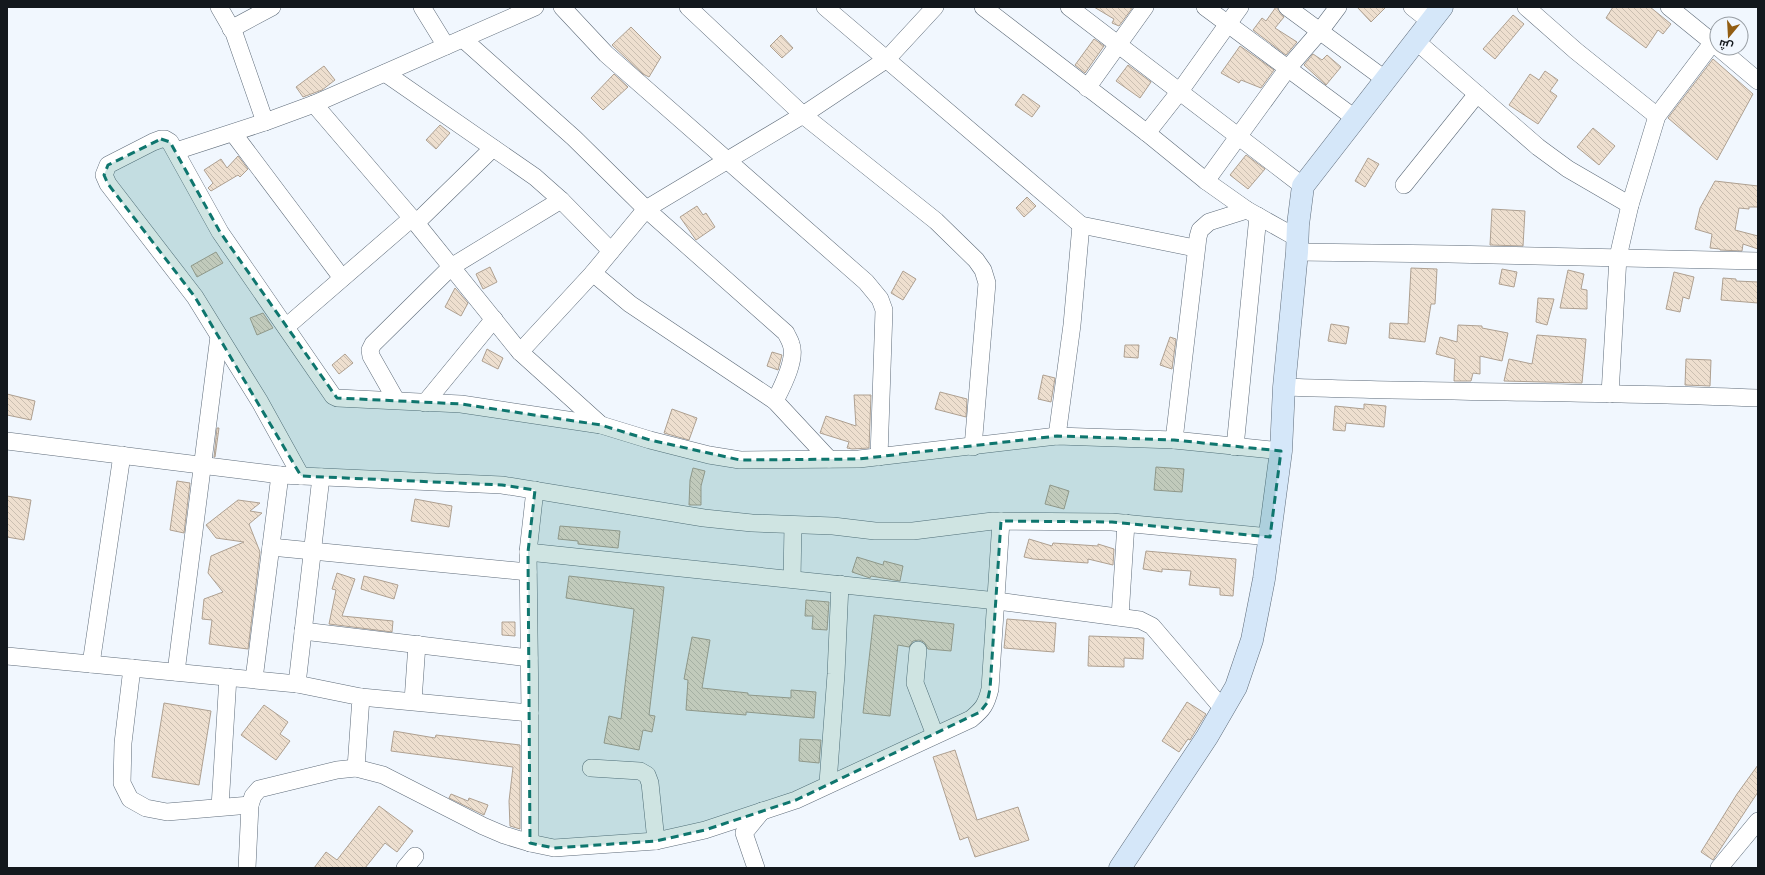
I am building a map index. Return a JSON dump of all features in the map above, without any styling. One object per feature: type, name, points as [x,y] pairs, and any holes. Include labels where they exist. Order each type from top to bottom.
[{"type":"main road","points":[[1120,868],[1207,737],[1236,687],[1252,640],[1270,537],[1281,451],[1284,387],[1303,186],[1437,15]]},
{"type":"street","points":[[219,7],[231,29],[265,122]]},
{"type":"street","points":[[231,29],[272,7]]},
{"type":"street","points":[[422,7],[446,46]]},
{"type":"street","points":[[176,151],[233,133],[314,104],[463,38],[503,13],[535,7]]},
{"type":"street","points":[[562,7],[606,54],[866,282],[880,299],[884,310],[879,457]]},
{"type":"street","points":[[688,7],[803,115],[936,221],[976,260],[987,283],[987,302],[973,447]]},
{"type":"street","points":[[825,7],[1081,225],[1195,248]]},
{"type":"street","points":[[520,352],[592,273],[646,209],[803,115],[887,59],[935,7]]},
{"type":"street","points":[[983,7],[1147,133],[1206,181],[1297,245],[1758,261]]},
{"type":"street","points":[[1069,7],[1303,186]]},
{"type":"street","points":[[1087,88],[1145,7]]},
{"type":"street","points":[[1205,7],[1356,119]]},
{"type":"street","points":[[1147,133],[1180,91],[1227,23],[1240,7]]},
{"type":"street","points":[[1287,7],[1386,80]]},
{"type":"street","points":[[1206,181],[1288,68],[1320,31],[1338,7]]},
{"type":"street","points":[[1412,7],[1437,15]]},
{"type":"street","points":[[1526,7],[1576,51],[1657,116]]},
{"type":"street","points":[[1669,7],[1709,39]]},
{"type":"street","points":[[463,38],[574,138],[646,209],[786,333],[792,345],[792,360],[783,385],[775,401]]},
{"type":"street","points":[[1416,42],[1538,147],[1568,169],[1630,205]]},
{"type":"street","points":[[1610,394],[1618,257],[1630,205],[1657,116],[1709,53]]},
{"type":"street","points":[[1729,56],[1758,81]]},
{"type":"street","points":[[385,73],[535,177],[561,200],[611,251]]},
{"type":"street","points":[[1404,184],[1477,94]]},
{"type":"street","points":[[314,104],[414,221],[520,352],[601,425]]},
{"type":"street","points":[[233,133],[342,278]]},
{"type":"street","points":[[301,476],[260,402],[195,297],[108,184],[104,175],[108,165],[161,139],[165,139],[170,142],[220,232],[334,396],[342,399],[396,400],[461,404],[601,425],[650,440],[709,455],[740,460],[879,457],[1057,436],[1174,440],[1281,451]]},
{"type":"street","points":[[286,327],[342,278],[414,221],[493,148]]},
{"type":"street","points":[[396,400],[371,356],[370,350],[379,336],[452,267],[561,200]]},
{"type":"street","points":[[1174,440],[1195,248],[1198,237],[1204,225],[1209,222],[1252,213]]},
{"type":"street","points":[[1235,447],[1252,213]]},
{"type":"street","points":[[1057,436],[1072,325],[1081,225]]},
{"type":"street","points":[[592,273],[630,304],[775,401],[829,459]]},
{"type":"street","points":[[425,402],[494,320]]},
{"type":"street","points":[[176,672],[220,336]]},
{"type":"street","points":[[1284,387],[1377,391],[1453,390],[1758,398]]},
{"type":"street","points":[[7,441],[280,475],[502,485],[704,518],[833,526],[875,531],[913,531],[1001,521],[1126,523],[1270,537]]},
{"type":"street","points":[[91,664],[122,455]]},
{"type":"street","points":[[254,680],[280,475]]},
{"type":"street","points":[[297,684],[321,478]]},
{"type":"street","points":[[530,843],[528,552],[535,490]]},
{"type":"street","points":[[247,868],[250,805],[253,796],[259,789],[337,770],[356,768],[383,775],[504,836],[554,848],[656,841],[705,830],[796,800],[828,783],[971,719],[980,712],[987,703],[990,689],[997,601],[1001,521]]},
{"type":"street","points":[[1120,617],[1126,523]]},
{"type":"street","points":[[792,579],[793,524]]},
{"type":"street","points":[[271,547],[528,572]]},
{"type":"street","points":[[528,552],[997,601],[1140,620],[1152,626],[1223,709]]},
{"type":"street","points":[[828,783],[836,674],[840,584]]},
{"type":"street","points":[[303,631],[529,658]]},
{"type":"street","points":[[413,702],[417,644]]},
{"type":"street","points":[[918,650],[915,683],[935,735]]},
{"type":"street","points":[[7,656],[297,684],[361,696],[530,712]]},
{"type":"street","points":[[132,668],[124,743],[122,782],[130,799],[146,808],[168,812],[250,805]]},
{"type":"street","points":[[220,807],[228,677]]},
{"type":"street","points":[[356,768],[361,696]]},
{"type":"street","points":[[591,768],[640,772],[647,775],[650,783],[656,841]]},
{"type":"street","points":[[756,868],[744,833],[763,810]]},
{"type":"street","points":[[1719,868],[1758,821]]},
{"type":"highlighted area","points":[[161,139],[170,142],[220,232],[337,398],[461,404],[601,425],[650,440],[740,460],[859,459],[1057,436],[1174,440],[1281,451],[1270,537],[1112,522],[1001,521],[990,689],[987,703],[980,712],[796,800],[705,830],[656,841],[554,848],[530,843],[528,552],[535,490],[502,485],[301,476],[195,297],[108,184],[104,175],[108,165]]},
{"type":"building","points":[[1094,7],[1133,7],[1119,26],[1112,23],[1114,19]]},
{"type":"building","points":[[1276,7],[1284,17],[1275,28],[1297,42],[1286,55],[1253,30],[1262,18],[1266,21]]},
{"type":"building","points":[[1357,7],[1386,7],[1371,22]]},
{"type":"building","points":[[1613,7],[1650,7],[1671,24],[1663,34],[1658,30],[1646,48],[1606,18]]},
{"type":"building","points":[[1513,15],[1524,24],[1495,59],[1483,49]]},
{"type":"building","points":[[631,27],[661,57],[649,77],[643,74],[612,45]]},
{"type":"building","points":[[781,35],[793,48],[782,58],[770,46]]},
{"type":"building","points":[[1094,39],[1104,46],[1085,73],[1075,65]]},
{"type":"building","points":[[1240,46],[1274,70],[1261,88],[1241,80],[1239,83],[1221,73]]},
{"type":"building","points":[[1313,54],[1322,60],[1327,55],[1341,67],[1326,85],[1304,65]]},
{"type":"building","points":[[1713,59],[1753,94],[1717,160],[1668,118]]},
{"type":"building","points":[[1128,65],[1151,82],[1140,98],[1116,81]]},
{"type":"building","points":[[324,66],[335,80],[322,90],[303,97],[296,87]]},
{"type":"building","points":[[1545,71],[1558,80],[1550,91],[1557,96],[1538,124],[1509,105],[1530,74],[1539,80]]},
{"type":"building","points":[[614,74],[628,87],[603,110],[591,98]]},
{"type":"building","points":[[1023,94],[1040,106],[1032,117],[1015,105]]},
{"type":"building","points":[[440,125],[450,133],[436,149],[426,140]]},
{"type":"building","points":[[1593,128],[1615,146],[1599,165],[1577,147]]},
{"type":"building","points":[[1246,155],[1265,169],[1248,189],[1230,175]]},
{"type":"building","points":[[238,156],[248,169],[240,177],[238,175],[211,191],[208,188],[213,183],[204,170],[221,159],[227,168]]},
{"type":"building","points":[[1368,158],[1379,164],[1365,187],[1355,181]]},
{"type":"building","points":[[1715,181],[1758,186],[1758,207],[1749,207],[1749,209],[1739,208],[1735,230],[1758,236],[1758,249],[1743,244],[1742,251],[1710,248],[1712,234],[1695,229],[1700,208]]},
{"type":"building","points":[[1027,197],[1036,206],[1024,217],[1016,208]]},
{"type":"building","points":[[697,206],[703,215],[706,213],[715,227],[696,240],[680,217]]},
{"type":"building","points":[[1492,209],[1525,211],[1523,246],[1490,245]]},
{"type":"building","points":[[216,252],[223,263],[197,277],[191,266]]},
{"type":"building","points":[[490,267],[497,282],[483,289],[476,274]]},
{"type":"building","points":[[1411,268],[1437,269],[1435,304],[1431,304],[1425,342],[1389,338],[1390,323],[1408,324]]},
{"type":"building","points":[[1502,269],[1517,272],[1514,287],[1499,284]]},
{"type":"building","points":[[1568,270],[1584,274],[1581,289],[1587,290],[1587,309],[1560,308]]},
{"type":"building","points":[[903,271],[916,279],[903,300],[891,293]]},
{"type":"building","points":[[1674,272],[1694,277],[1689,299],[1683,297],[1680,312],[1666,309]]},
{"type":"building","points":[[1723,278],[1736,279],[1736,281],[1758,282],[1758,303],[1721,300]]},
{"type":"building","points":[[455,288],[468,303],[461,316],[445,307]]},
{"type":"building","points":[[1538,298],[1554,299],[1547,325],[1536,322]]},
{"type":"building","points":[[263,313],[273,328],[257,335],[250,318]]},
{"type":"building","points":[[1331,324],[1349,327],[1346,344],[1328,341]]},
{"type":"building","points":[[1458,325],[1482,326],[1482,328],[1508,333],[1502,361],[1480,356],[1480,374],[1473,373],[1471,381],[1454,381],[1455,359],[1436,354],[1440,337],[1457,342]]},
{"type":"building","points":[[1537,335],[1586,339],[1582,383],[1504,381],[1509,359],[1532,364]]},
{"type":"building","points":[[1170,337],[1176,339],[1172,369],[1160,365]]},
{"type":"building","points":[[1125,345],[1139,345],[1138,358],[1124,357]]},
{"type":"building","points":[[487,349],[503,358],[498,369],[482,361]]},
{"type":"building","points":[[772,352],[782,355],[778,370],[767,366]]},
{"type":"building","points":[[345,354],[353,363],[339,374],[332,365]]},
{"type":"building","points":[[1686,359],[1711,360],[1710,386],[1685,385]]},
{"type":"building","points":[[1043,375],[1055,378],[1051,402],[1038,399]]},
{"type":"building","points":[[940,392],[967,399],[966,417],[935,409]]},
{"type":"building","points":[[7,394],[35,401],[31,420],[7,415]]},
{"type":"building","points":[[854,395],[871,395],[869,448],[847,448],[849,442],[820,433],[826,416],[856,426]]},
{"type":"building","points":[[1364,404],[1386,406],[1384,427],[1346,423],[1345,431],[1333,430],[1335,406],[1364,409]]},
{"type":"building","points":[[672,409],[697,418],[689,440],[664,433]]},
{"type":"building","points":[[217,428],[219,428],[214,457]]},
{"type":"building","points":[[1156,467],[1184,469],[1182,492],[1154,490]]},
{"type":"building","points":[[693,468],[705,471],[701,486],[701,505],[689,505],[690,480]]},
{"type":"building","points":[[177,481],[190,483],[184,533],[170,530]]},
{"type":"building","points":[[1050,485],[1069,491],[1064,509],[1045,504]]},
{"type":"building","points":[[7,496],[31,500],[24,540],[7,537]]},
{"type":"building","points":[[415,499],[452,506],[449,527],[411,521]]},
{"type":"building","points":[[238,500],[260,503],[250,511],[262,513],[249,524],[260,552],[248,649],[209,644],[212,620],[202,619],[204,599],[223,592],[208,573],[211,556],[244,542],[216,538],[206,525]]},
{"type":"building","points":[[560,526],[620,531],[618,548],[578,544],[578,541],[558,539]]},
{"type":"building","points":[[1029,539],[1052,546],[1053,543],[1098,546],[1098,544],[1114,549],[1113,565],[1088,559],[1088,563],[1024,557]]},
{"type":"building","points":[[1146,551],[1236,559],[1233,596],[1220,595],[1220,588],[1189,585],[1191,571],[1162,569],[1162,572],[1143,569]]},
{"type":"building","points":[[857,557],[883,565],[884,561],[903,566],[900,581],[871,576],[870,578],[852,572]]},
{"type":"building","points":[[337,573],[355,579],[342,616],[393,621],[392,632],[329,624],[336,590],[332,589]]},
{"type":"building","points":[[364,576],[398,585],[394,599],[361,589]]},
{"type":"building","points":[[569,576],[664,587],[649,715],[655,716],[652,732],[643,730],[639,750],[604,743],[609,716],[621,719],[634,609],[566,598]]},
{"type":"building","points":[[806,600],[829,602],[827,630],[812,629],[813,616],[805,616]]},
{"type":"building","points":[[874,615],[954,624],[951,651],[928,649],[924,642],[919,640],[913,641],[909,647],[898,645],[890,716],[863,713]]},
{"type":"building","points":[[1007,619],[1056,623],[1054,652],[1004,648]]},
{"type":"building","points":[[502,622],[515,622],[515,636],[502,635]]},
{"type":"building","points":[[1089,636],[1144,638],[1143,659],[1124,658],[1124,667],[1088,666]]},
{"type":"building","points":[[692,637],[710,640],[702,688],[748,693],[748,695],[791,698],[791,690],[816,692],[814,718],[746,712],[746,715],[686,710],[688,680],[684,679]]},
{"type":"building","points":[[1187,702],[1206,714],[1190,740],[1188,739],[1179,752],[1162,741]]},
{"type":"building","points":[[164,703],[211,711],[199,785],[152,777]]},
{"type":"building","points":[[264,705],[288,722],[280,734],[290,741],[276,760],[241,735]]},
{"type":"building","points":[[394,731],[435,738],[436,735],[520,745],[520,829],[510,826],[509,801],[513,767],[391,751]]},
{"type":"building","points":[[800,739],[821,740],[819,763],[799,761]]},
{"type":"building","points":[[955,750],[977,820],[1018,807],[1029,840],[975,857],[968,837],[960,840],[933,757]]},
{"type":"building","points":[[1758,765],[1758,792],[1713,860],[1701,852],[1737,794]]},
{"type":"building","points":[[451,794],[468,801],[469,798],[488,805],[484,815],[449,798]]},
{"type":"building","points":[[379,806],[413,831],[397,852],[385,843],[365,868],[314,868],[326,852],[337,860]]}]
